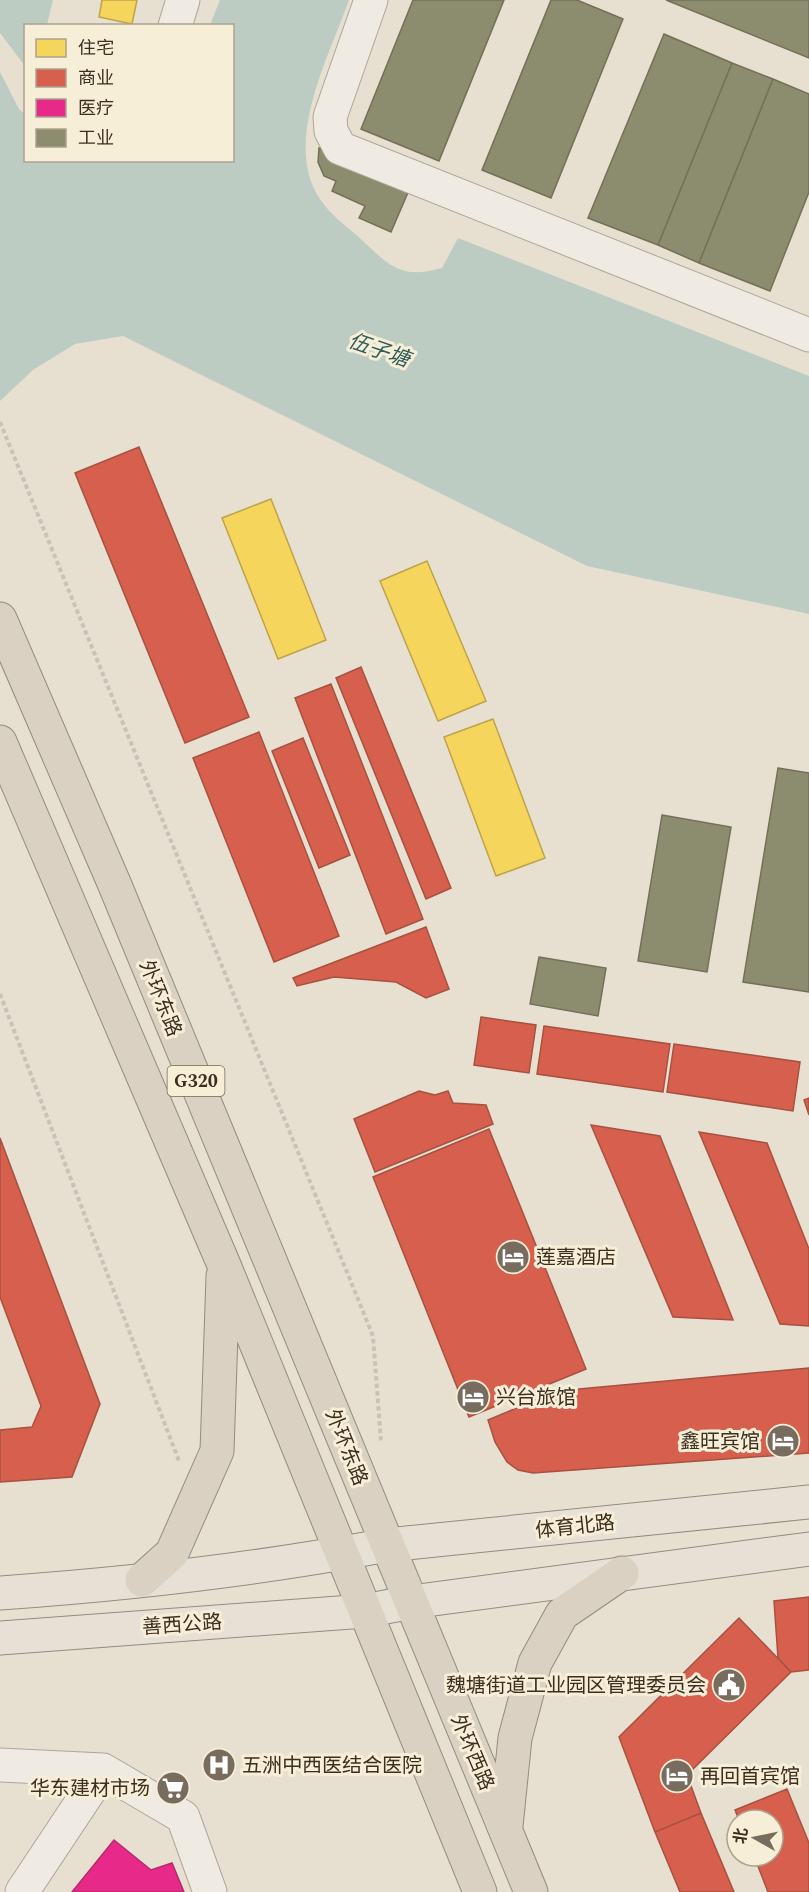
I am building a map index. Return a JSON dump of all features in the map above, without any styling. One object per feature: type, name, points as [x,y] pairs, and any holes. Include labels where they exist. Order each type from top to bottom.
[{"type":"highway","name":"外环东路","points":[[0,619],[118,894],[387,1545]]},
{"type":"highway","points":[[0,742],[224,1266],[480,1892]]},
{"type":"highway","points":[[142,1580],[172,1553],[217,1451],[224,1266]]},
{"type":"highway","name":"外环西路","points":[[387,1545],[531,1892]]},
{"type":"highway","points":[[506,1830],[515,1738],[535,1663],[562,1614],[622,1573]]},
{"type":"main road","name":"体育北路","points":[[341,1554],[387,1545],[809,1502]]},
{"type":"main road","points":[[365,1611],[411,1602],[809,1549]]},
{"type":"main road","points":[[0,1593],[142,1580],[341,1554]]},
{"type":"main road","name":"善西公路","points":[[0,1638],[365,1611]]},
{"type":"lane","points":[[176,24],[183,0]]},
{"type":"lane","points":[[371,0],[330,117],[331,131],[340,148],[809,335]]},
{"type":"lane","points":[[0,1765],[103,1770],[183,1817],[210,1892]]},
{"type":"lane","points":[[22,1892],[103,1770]]},
{"type":"path","points":[[0,422],[374,1336],[381,1452]]},
{"type":"path","points":[[0,994],[175,1444],[192,1507]]},
{"type":"water","points":[[0,0],[53,0],[47,24],[24,24],[24,65],[0,33]]},
{"type":"water","name":"伍子塘","points":[[220,0],[349,0],[321,73],[307,126],[306,152],[310,177],[324,205],[382,258],[398,269],[417,272],[442,268],[458,238],[809,376],[809,614],[587,566],[123,336],[75,344],[33,370],[0,401],[0,72],[19,109],[24,113],[24,162],[234,162],[234,24],[210,24]]},
{"type":"building: 住宅","points":[[102,0],[137,0],[132,24],[99,17]]},
{"type":"building: 住宅","points":[[271,499],[326,640],[278,659],[222,518]]},
{"type":"building: 住宅","points":[[427,561],[486,701],[438,721],[380,581]]},
{"type":"building: 住宅","points":[[493,719],[545,858],[496,876],[444,737]]},
{"type":"building: 商业","points":[[139,447],[249,717],[185,743],[75,473]]},
{"type":"building: 商业","points":[[361,667],[451,888],[426,899],[336,678]]},
{"type":"building: 商业","points":[[331,684],[423,919],[386,934],[295,698]]},
{"type":"building: 商业","points":[[259,732],[339,936],[274,962],[193,758]]},
{"type":"building: 商业","points":[[303,738],[350,855],[319,868],[272,751]]},
{"type":"building: 商业","points":[[426,927],[449,989],[426,998],[396,982],[334,977],[297,986],[293,978]]},
{"type":"building: 商业","points":[[481,1017],[536,1025],[529,1073],[474,1065]]},
{"type":"building: 商业","points":[[544,1026],[670,1044],[663,1092],[537,1074]]},
{"type":"building: 商业","points":[[674,1044],[800,1062],[793,1111],[667,1092]]},
{"type":"building: 商业","points":[[419,1091],[435,1095],[448,1091],[453,1103],[486,1105],[493,1124],[375,1172],[354,1119]]},
{"type":"building: 商业","points":[[809,1098],[809,1115],[804,1100]]},
{"type":"building: 商业","points":[[591,1125],[660,1136],[733,1320],[673,1317]]},
{"type":"building: 商业","points":[[489,1129],[586,1369],[469,1417],[373,1177]]},
{"type":"building: 商业","points":[[699,1132],[767,1143],[809,1249],[809,1326],[780,1324]]},
{"type":"building: 商业","points":[[0,1138],[100,1404],[72,1477],[0,1482],[0,1430],[32,1427],[41,1406],[0,1297]]},
{"type":"building: 商业","points":[[809,1368],[809,1453],[533,1473],[518,1470],[507,1462],[495,1442],[488,1420],[557,1391]]},
{"type":"building: 商业","points":[[809,1597],[809,1670],[791,1672],[778,1658],[774,1601]]},
{"type":"building: 商业","points":[[739,1618],[791,1672],[687,1775],[701,1813],[655,1832],[619,1737]]},
{"type":"building: 商业","points":[[787,1789],[809,1843],[809,1892],[768,1892],[759,1868],[785,1868],[785,1808],[740,1808]]},
{"type":"building: 商业","points":[[701,1813],[734,1892],[680,1892],[655,1832]]},
{"type":"building: 医疗","points":[[114,1840],[151,1870],[172,1863],[184,1892],[72,1892]]},
{"type":"building: 工业","points":[[413,0],[504,0],[439,161],[361,129]]},
{"type":"building: 工业","points":[[551,0],[577,0],[623,19],[551,198],[482,170]]},
{"type":"building: 工业","points":[[666,0],[809,0],[809,58]]},
{"type":"building: 工业","points":[[664,34],[732,63],[658,245],[588,218]]},
{"type":"building: 工业","points":[[732,63],[773,79],[699,263],[658,245]]},
{"type":"building: 工业","points":[[773,79],[809,94],[809,192],[770,291],[699,263]]},
{"type":"building: 工业","points":[[319,148],[410,188],[391,232],[359,218],[365,206],[332,191],[336,181],[324,176],[318,162]]},
{"type":"building: 工业","points":[[778,768],[809,773],[809,992],[743,982]]},
{"type":"building: 工业","points":[[662,815],[731,827],[707,972],[638,961]]},
{"type":"building: 工业","points":[[539,957],[606,968],[598,1016],[530,1004]]},
{"type":"place","name":"莲嘉酒店","points":[[513,1257]]},
{"type":"place","name":"兴台旅馆","points":[[473,1397]]},
{"type":"place","name":"鑫旺宾馆","points":[[783,1441]]},
{"type":"place","name":"魏塘街道工业园区管理委员会","points":[[729,1685]]},
{"type":"place","name":"五洲中西医结合医院","points":[[219,1765]]},
{"type":"place","name":"再回首宾馆","points":[[677,1776]]},
{"type":"place","name":"华东建材市场","points":[[173,1788]]}]
